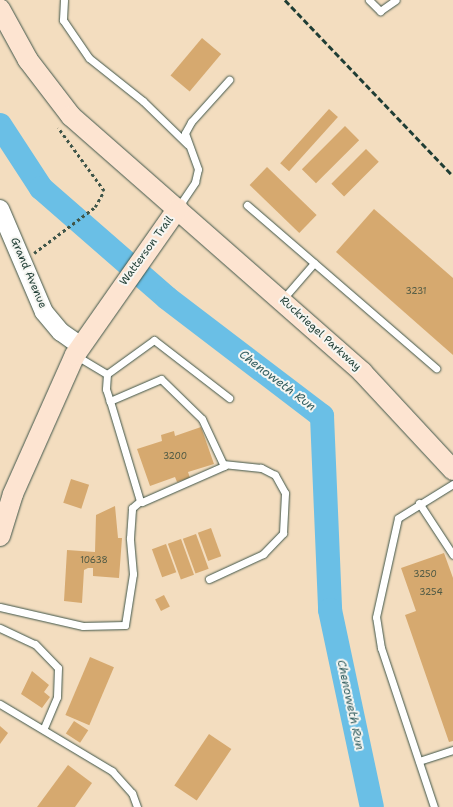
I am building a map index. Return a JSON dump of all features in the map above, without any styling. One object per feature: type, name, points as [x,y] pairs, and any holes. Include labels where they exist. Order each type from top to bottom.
[{"type":"main road","name":"Watterson Trail","points":[[0,9],[28,60],[71,116],[178,208],[117,292],[78,351],[13,494],[0,536]]},
{"type":"main road","name":"Ruckriegel Parkway","points":[[178,208],[282,300],[400,409],[452,470]]},
{"type":"street","name":"Grand Avenue","points":[[0,209],[44,312],[78,351]]},
{"type":"lane","points":[[64,0],[63,20],[89,58],[143,101],[187,144]]},
{"type":"lane","points":[[369,0],[380,11],[396,0]]},
{"type":"lane","points":[[178,208],[195,182],[198,168],[187,144],[185,133],[190,122],[230,80]]},
{"type":"lane","points":[[247,205],[436,368]]},
{"type":"lane","points":[[282,300],[314,263]]},
{"type":"lane","points":[[107,374],[154,340],[229,398]]},
{"type":"lane","points":[[78,351],[107,374],[110,401],[140,501]]},
{"type":"lane","points":[[110,401],[161,379],[202,419],[225,464]]},
{"type":"lane","points":[[140,501],[144,503],[215,472],[225,464],[261,468],[275,475],[285,493],[284,533],[264,554],[209,579]]},
{"type":"lane","points":[[434,807],[380,648],[376,617],[392,530],[398,518],[419,503],[452,470]]},
{"type":"lane","points":[[0,607],[83,626],[125,625],[133,574],[130,538],[132,508],[140,501]]},
{"type":"lane","points":[[419,503],[453,555]]},
{"type":"lane","points":[[0,628],[35,644],[58,668],[57,697],[44,728]]},
{"type":"lane","points":[[0,704],[44,728],[64,745],[112,771],[132,793],[138,807]]},
{"type":"lane","points":[[419,761],[453,750]]},
{"type":"path","points":[[48,245],[95,207]]},
{"type":"building","points":[[202,38],[221,54],[190,92],[171,76]]},
{"type":"building","points":[[329,109],[338,117],[289,171],[280,163]]},
{"type":"building","points":[[345,126],[359,140],[316,183],[302,169]]},
{"type":"building","points":[[366,149],[379,162],[344,196],[331,184]]},
{"type":"building","points":[[267,167],[317,215],[299,233],[250,185]]},
{"type":"building","points":[[374,209],[453,278],[453,355],[336,252]]},
{"type":"building","points":[[201,427],[214,464],[188,472],[190,478],[177,482],[175,477],[150,486],[137,449],[162,441],[161,435],[174,431],[175,436]]},
{"type":"building","points":[[71,479],[89,485],[81,509],[63,503]]},
{"type":"building","points":[[115,506],[118,538],[122,538],[119,578],[93,576],[93,568],[88,568],[84,570],[82,603],[64,601],[67,550],[95,552],[96,515]]},
{"type":"building","points":[[211,528],[221,556],[208,561],[198,533]]},
{"type":"building","points":[[196,534],[209,569],[195,574],[183,539]]},
{"type":"building","points":[[181,539],[194,575],[181,579],[168,544]]},
{"type":"building","points":[[166,544],[176,572],[162,577],[152,549]]},
{"type":"building","points":[[444,553],[453,578],[453,741],[449,742],[405,615],[416,611],[401,568]]},
{"type":"building","points":[[164,595],[170,607],[161,611],[155,600]]},
{"type":"building","points":[[90,657],[114,667],[89,725],[65,715]]},
{"type":"building","points":[[32,671],[49,685],[44,692],[50,697],[42,708],[21,694]]},
{"type":"building","points":[[74,721],[88,730],[80,743],[66,734]]},
{"type":"building","points":[[0,726],[8,733],[0,744]]},
{"type":"building","points":[[209,734],[231,749],[197,800],[174,785]]},
{"type":"building","points":[[68,765],[92,783],[75,807],[37,807]]},
{"type":"waterway","name":"Chenoweth Run","points":[[0,125],[41,188],[167,298],[322,416],[330,610],[372,807]]},
{"type":"railway","points":[[285,0],[453,176]]}]
